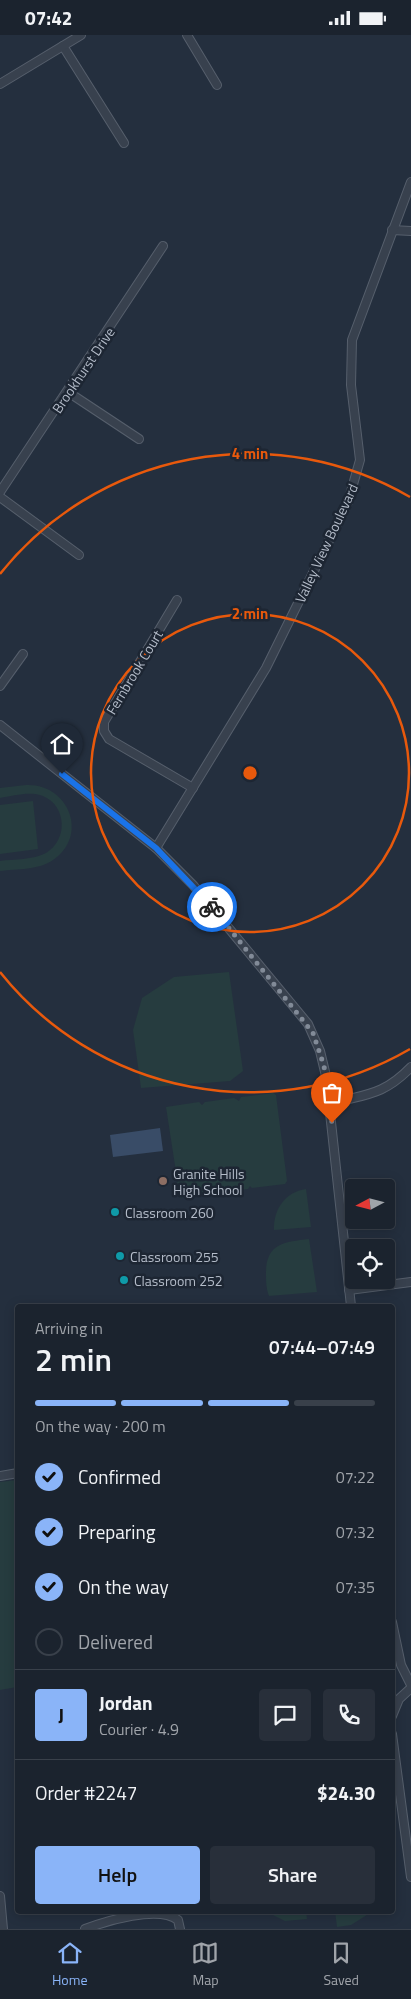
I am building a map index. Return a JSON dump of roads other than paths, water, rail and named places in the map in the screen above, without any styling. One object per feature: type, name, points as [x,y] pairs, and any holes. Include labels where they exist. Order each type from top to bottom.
[{"type":"street","points":[[0,84],[81,35]]},
{"type":"street","points":[[188,35],[217,85]]},
{"type":"street","points":[[63,46],[124,143]]},
{"type":"street","name":"Valley View Boulevard","points":[[156,848],[266,668],[348,502],[360,460],[351,385],[352,340],[411,182]]},
{"type":"street","points":[[392,230],[411,231]]},
{"type":"street","name":"Brookhurst Drive","points":[[0,492],[164,246]]},
{"type":"street","points":[[68,392],[139,439]]},
{"type":"street","points":[[0,497],[79,555]]},
{"type":"street","name":"Fernbrook Court","points":[[177,600],[104,722],[103,728],[109,739],[193,788]]},
{"type":"street","points":[[0,686],[23,654]]},
{"type":"street","points":[[0,725],[156,848],[193,885],[308,1024],[323,1058],[330,1104],[351,1304]]},
{"type":"street","points":[[330,1104],[376,1093],[391,1085],[411,1067]]},
{"type":"street","points":[[349,1290],[411,1282]]},
{"type":"street","points":[[0,1476],[15,1474]]},
{"type":"street","points":[[395,1636],[401,1665],[411,1686],[398,1699],[395,1708]]},
{"type":"street","points":[[395,1757],[411,1877]]},
{"type":"street","points":[[0,1896],[3,1929]]},
{"type":"street","points":[[84,1929],[114,1919],[156,1914]]},
{"type":"street","points":[[166,1914],[178,1919],[180,1929]]},
{"type":"water","points":[[160,1128],[163,1151],[113,1157],[110,1135]]},
{"type":"place","name":"Granite Hills High School","points":[[163,1181]]},
{"type":"place","name":"Classroom 260","points":[[115,1212]]},
{"type":"place","name":"Classroom 255","points":[[120,1256]]},
{"type":"place","name":"Classroom 252","points":[[124,1280]]}]
